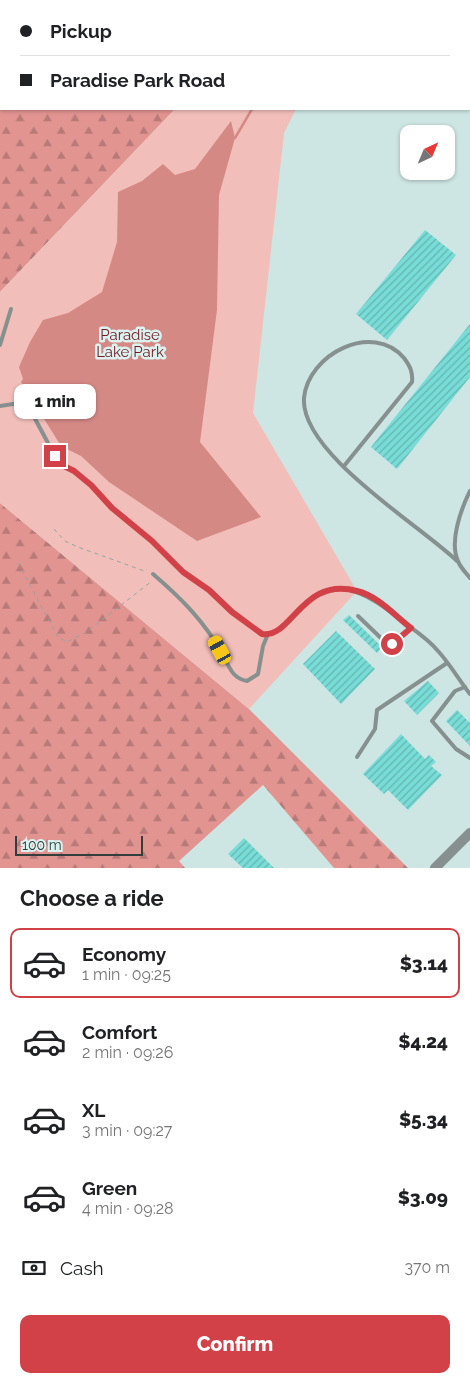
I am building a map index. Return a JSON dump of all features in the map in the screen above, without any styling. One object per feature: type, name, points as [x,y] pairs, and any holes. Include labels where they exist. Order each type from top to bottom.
[{"type":"street","points":[[435,868],[470,833]]},
{"type":"lane","points":[[0,344],[11,309]]},
{"type":"lane","points":[[344,466],[412,382],[413,374],[408,364],[395,350],[385,344],[374,342],[342,346],[326,359],[308,383],[304,399],[306,413],[318,438],[344,466],[366,488],[423,531],[457,561],[470,578]]},
{"type":"lane","points":[[0,406],[26,402],[55,456],[64,466],[74,471],[91,485],[112,508],[152,541],[183,572],[209,590],[232,612],[262,634],[278,630],[315,595],[333,590],[357,591],[386,607],[438,651],[470,694]]},
{"type":"lane","points":[[457,561],[458,516],[470,491]]},
{"type":"lane","points":[[155,576],[201,620],[213,636],[232,674],[239,679],[248,681],[258,674],[261,654],[268,634]]},
{"type":"lane","points":[[358,616],[385,642],[392,644],[411,628]]},
{"type":"lane","points":[[357,758],[375,729],[377,710],[418,680],[447,663]]},
{"type":"lane","points":[[465,687],[455,691],[432,721],[456,749],[470,758]]},
{"type":"path","points":[[54,529],[65,541],[155,576]]},
{"type":"path","points":[[18,563],[58,636],[67,642],[85,633],[155,576]]},
{"type":"green space","points":[[0,110],[174,110],[0,292]]},
{"type":"green space","name":"Paradise Lake Park","points":[[174,110],[296,110],[284,133],[253,413],[357,591],[249,709],[0,503],[0,292]]},
{"type":"green space","points":[[0,503],[249,709],[408,868],[334,868],[263,785],[179,861],[185,868],[0,868]]},
{"type":"shaded area","points":[[231,121],[235,138],[219,195],[217,310],[200,442],[261,517],[197,541],[109,482],[81,456],[61,446],[21,382],[23,379],[19,367],[30,342],[43,320],[68,313],[102,292],[117,242],[118,192],[142,181],[163,164],[175,175],[195,169]]},
{"type":"building","points":[[425,230],[456,255],[387,340],[356,314]]},
{"type":"building","points":[[470,324],[470,377],[397,469],[371,447]]},
{"type":"building","points":[[349,615],[382,647],[377,653],[343,620]]},
{"type":"building","points":[[336,631],[375,669],[341,704],[303,664]]},
{"type":"building","points":[[428,681],[439,693],[417,715],[404,701]]},
{"type":"building","points":[[457,710],[470,723],[470,746],[446,721]]},
{"type":"building","points":[[401,734],[425,759],[429,755],[436,762],[431,766],[442,775],[408,810],[388,790],[384,794],[363,774]]},
{"type":"building","points":[[244,838],[274,868],[243,868],[228,854]]},
{"type":"waterway","points":[[235,138],[251,110]]},
{"type":"route","points":[[55,456],[64,466],[74,471],[91,485],[124,520],[152,541],[183,572],[209,590],[232,612],[262,634],[273,633],[278,630],[304,604],[321,592],[326,590],[357,591],[386,607],[411,628],[392,644]]}]
